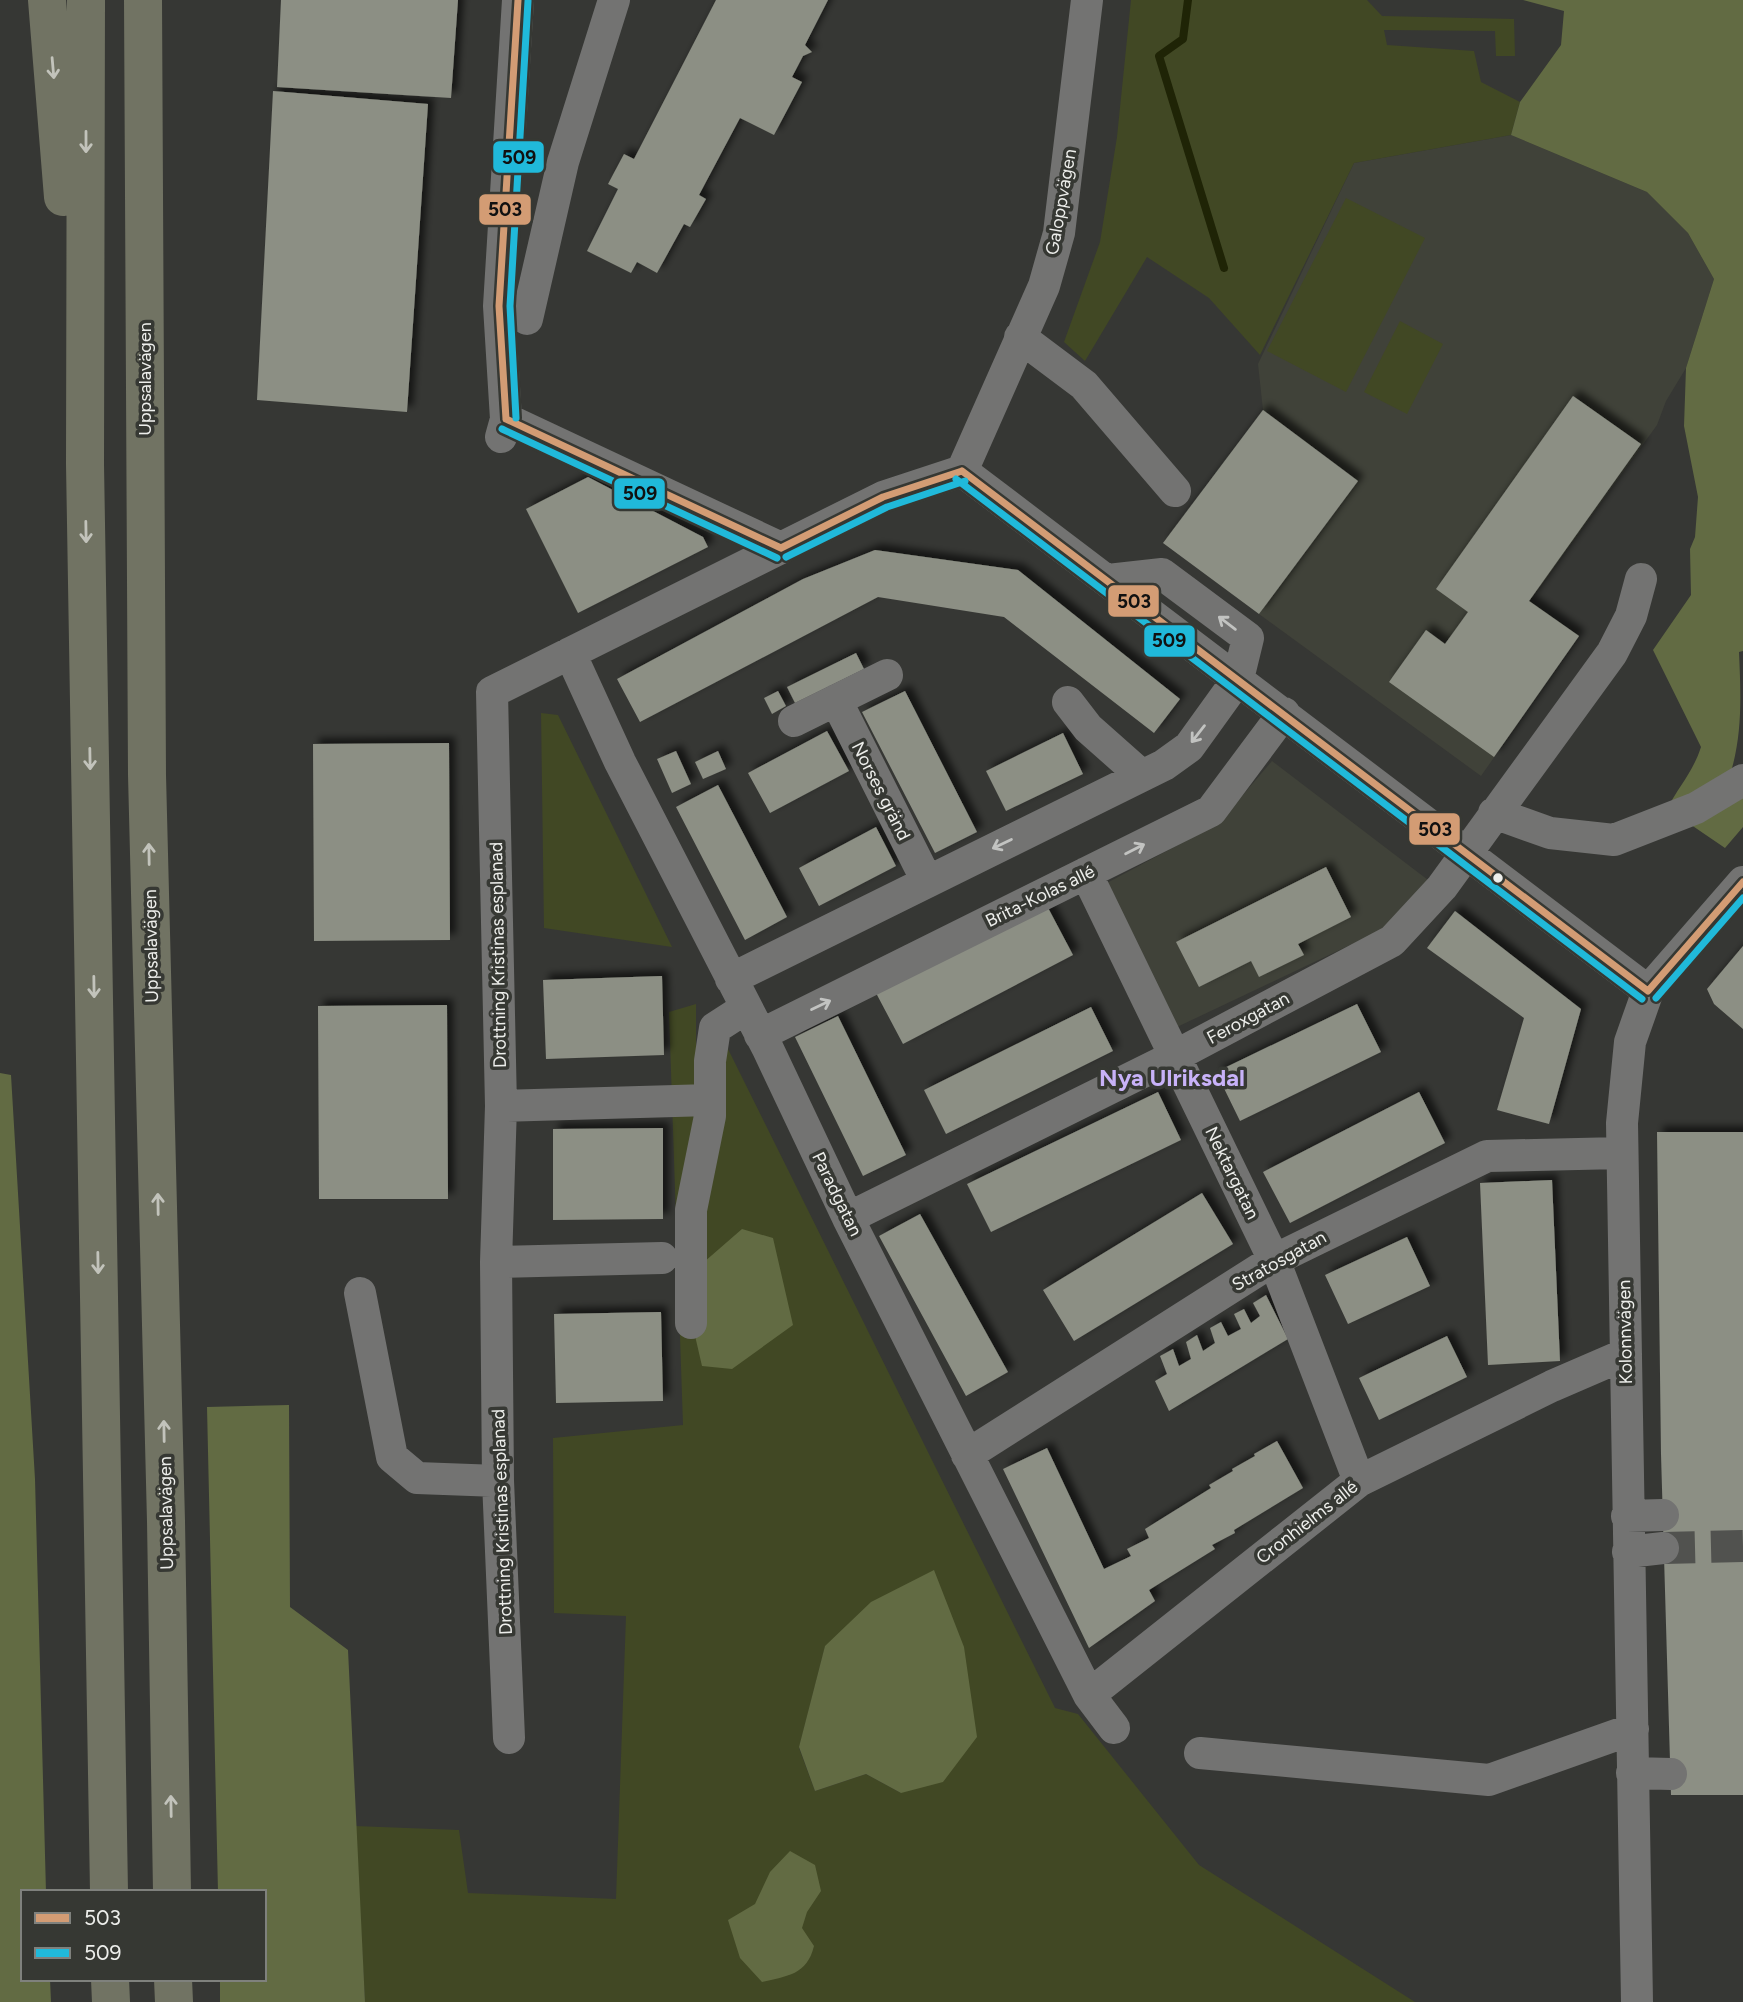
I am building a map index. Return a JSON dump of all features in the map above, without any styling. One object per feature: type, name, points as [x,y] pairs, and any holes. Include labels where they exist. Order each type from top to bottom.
[{"type":"highway","points":[[47,0],[85,464]]},
{"type":"highway","points":[[86,0],[85,464],[109,1890]]},
{"type":"highway","name":"Uppsalavägen","points":[[143,3],[147,775],[166,1521],[172,1890]]},
{"type":"highway","points":[[110,1981],[111,2002]]},
{"type":"highway","points":[[173,1981],[174,2002]]},
{"type":"street","points":[[518,0],[499,306],[504,428],[781,548]]},
{"type":"street","points":[[527,319],[563,162],[614,0]]},
{"type":"street","name":"Galoppvägen","points":[[962,471],[1044,286],[1059,233],[1087,0]]},
{"type":"street","points":[[1020,337],[1084,385],[1175,491]]},
{"type":"street","points":[[962,471],[1648,991]]},
{"type":"street","name":"Drottning Kristinas esplanad","points":[[509,1738],[498,1481],[496,1262],[501,1106],[492,692],[883,497],[962,471]]},
{"type":"street","name":"Feroxgatan","points":[[848,1219],[1175,1056],[1392,941],[1442,887],[1612,653],[1631,616],[1641,579]]},
{"type":"street","name":"Paradgatan","points":[[569,653],[620,762],[753,1022],[848,1219],[967,1455],[1089,1695],[1114,1728]]},
{"type":"street","points":[[794,721],[887,675]]},
{"type":"street","points":[[731,979],[1164,765],[1189,747],[1238,679]]},
{"type":"street","name":"Norses gränd","points":[[836,700],[927,881]]},
{"type":"street","points":[[1068,702],[1088,728],[1141,775]]},
{"type":"street","name":"Brita-Kolas allé","points":[[710,1100],[710,1061],[715,1028],[753,1022],[1086,873],[1211,811],[1284,713]]},
{"type":"street","points":[[1494,813],[1550,833],[1614,840],[1696,808],[1743,780]]},
{"type":"street","name":"Nektargatan","points":[[1086,873],[1274,1260],[1359,1481]]},
{"type":"street","name":"Kolonnvägen","points":[[1637,2002],[1620,1153],[1630,1042],[1648,991],[1743,882]]},
{"type":"street","points":[[501,1106],[710,1100],[710,1116],[691,1210],[691,1323]]},
{"type":"street","name":"Stratosgatan","points":[[967,1455],[1274,1260],[1487,1156],[1620,1153]]},
{"type":"street","points":[[496,1262],[662,1258]]},
{"type":"street","points":[[360,1293],[392,1457],[417,1478],[498,1481]]},
{"type":"street","name":"Cronhielms allé","points":[[1089,1695],[1359,1481],[1552,1386],[1626,1354]]},
{"type":"street","points":[[1627,1516],[1662,1515]]},
{"type":"street","points":[[1628,1552],[1664,1548]]},
{"type":"street","points":[[1200,1753],[1489,1780],[1633,1729]]},
{"type":"street","points":[[1632,1773],[1671,1774]]},
{"type":"shaded area","points":[[1511,135],[1647,192],[1688,233],[1714,279],[1686,368],[1666,401],[1657,425],[1530,601],[1579,636],[1481,776],[1259,614],[1358,481],[1263,410],[1258,364],[1354,163]]},
{"type":"shaded area","points":[[1272,761],[1428,880],[1386,928],[1177,1027],[1105,884],[1219,823]]},
{"type":"green space","points":[[1131,0],[1367,0],[1382,16],[1514,19],[1515,56],[1496,56],[1495,31],[1384,30],[1387,45],[1474,51],[1481,82],[1520,102],[1511,135],[1354,163],[1260,355],[1209,298],[1147,257],[1085,361],[1064,342],[1100,242],[1117,137]]},
{"type":"green space","points":[[1523,0],[1743,0],[1743,651],[1739,652],[1738,735],[1727,784],[1667,809],[1690,772],[1701,747],[1653,650],[1691,595],[1690,549],[1695,537],[1698,497],[1684,426],[1686,368],[1714,279],[1688,233],[1647,192],[1511,135],[1520,102],[1561,45],[1564,11]]},
{"type":"green space","points":[[1346,198],[1425,238],[1346,392],[1267,351]]},
{"type":"green space","points":[[1400,321],[1443,344],[1407,414],[1364,392]]},
{"type":"green space","points":[[541,713],[558,715],[672,947],[544,928]]},
{"type":"green space","points":[[1743,791],[1743,827],[1725,848],[1681,818]]},
{"type":"green space","points":[[696,1004],[696,1114],[720,1052],[728,1049],[1055,1708],[1078,1714],[1199,1865],[1415,2002],[365,2002],[355,1826],[459,1830],[468,1893],[616,1899],[626,1616],[554,1613],[553,1438],[683,1425],[669,1012]],"holes":[[[825,1647],[901,1793],[866,1774],[815,1791],[799,1748]]]},
{"type":"green space","points":[[0,1073],[11,1075],[35,1479],[46,1890],[21,1890],[21,1981],[50,1981],[51,2002],[0,2002]]},
{"type":"green space","points":[[742,1229],[773,1238],[793,1325],[732,1369],[702,1366],[693,1327],[696,1269]]},
{"type":"green space","points":[[289,1405],[290,1607],[348,1650],[365,2002],[220,2002],[220,1981],[266,1981],[266,1890],[218,1890],[207,1407]]},
{"type":"green space","points":[[934,1570],[964,1647],[977,1737],[943,1782],[901,1793],[866,1774],[815,1791],[799,1747],[825,1646],[871,1602]]},
{"type":"green space","points":[[790,1851],[815,1865],[821,1891],[807,1912],[802,1928],[814,1946],[811,1956],[801,1969],[788,1976],[762,1982],[740,1958],[728,1920],[755,1904],[770,1872]]},
{"type":"building","points":[[281,0],[458,0],[451,98],[277,87]]},
{"type":"building","points":[[716,0],[828,0],[805,45],[812,52],[803,56],[792,77],[802,82],[774,135],[740,118],[699,195],[706,199],[690,227],[684,224],[657,273],[637,262],[631,273],[587,251],[618,189],[608,184],[624,154],[634,159]]},
{"type":"building","points":[[273,91],[428,104],[407,412],[257,400]]},
{"type":"building","points":[[1573,396],[1641,444],[1529,601],[1579,636],[1494,757],[1389,682],[1426,630],[1445,644],[1468,612],[1436,589]]},
{"type":"building","points":[[1263,410],[1358,481],[1259,614],[1163,543]]},
{"type":"building","points":[[588,477],[703,537],[708,547],[578,613],[526,509]]},
{"type":"building","points":[[875,550],[1018,570],[1180,699],[1154,733],[1004,617],[878,597],[640,722],[617,679],[803,579]]},
{"type":"building","points":[[856,653],[864,669],[795,703],[787,687]]},
{"type":"building","points":[[778,691],[786,706],[772,714],[764,698]]},
{"type":"building","points":[[905,691],[977,832],[935,853],[862,712]]},
{"type":"building","points":[[827,731],[849,771],[770,813],[748,773]]},
{"type":"building","points":[[1063,733],[1083,774],[1006,811],[986,771]]},
{"type":"building","points":[[449,743],[450,940],[314,941],[313,744]]},
{"type":"building","points":[[676,751],[691,784],[672,793],[657,759]]},
{"type":"building","points":[[718,751],[726,769],[703,779],[695,762]]},
{"type":"building","points":[[718,785],[787,917],[745,940],[676,807]]},
{"type":"building","points":[[876,827],[896,866],[819,906],[799,868]]},
{"type":"building","points":[[1326,867],[1351,917],[1298,944],[1304,955],[1259,977],[1251,961],[1199,987],[1176,942]]},
{"type":"building","points":[[1046,904],[1073,955],[903,1044],[876,993]]},
{"type":"building","points":[[1455,911],[1581,1009],[1549,1124],[1497,1110],[1524,1018],[1427,948]]},
{"type":"building","points":[[1743,946],[1743,1029],[1714,1004],[1707,989]]},
{"type":"building","points":[[662,976],[664,1055],[546,1059],[543,980]]},
{"type":"building","points":[[1357,1004],[1381,1052],[1240,1121],[1216,1072]]},
{"type":"building","points":[[447,1005],[448,1199],[319,1199],[318,1006]]},
{"type":"building","points":[[1091,1007],[1113,1051],[946,1134],[924,1090]]},
{"type":"building","points":[[838,1016],[906,1155],[863,1176],[795,1037]]},
{"type":"building","points":[[1158,1092],[1181,1140],[991,1232],[967,1184]]},
{"type":"building","points":[[1419,1092],[1445,1143],[1290,1223],[1263,1172]]},
{"type":"building","points":[[663,1128],[663,1219],[553,1220],[553,1129]]},
{"type":"building","points":[[1657,1132],[1743,1132],[1743,1795],[1671,1795],[1661,1454]]},
{"type":"building","points":[[1552,1180],[1560,1361],[1488,1365],[1480,1183]]},
{"type":"building","points":[[1202,1193],[1233,1244],[1074,1341],[1043,1290]]},
{"type":"building","points":[[920,1214],[1008,1372],[966,1396],[879,1236]]},
{"type":"building","points":[[1407,1237],[1430,1286],[1348,1324],[1325,1275]]},
{"type":"building","points":[[1266,1295],[1288,1339],[1169,1411],[1155,1381],[1167,1374],[1160,1356],[1173,1349],[1179,1366],[1191,1359],[1186,1342],[1197,1335],[1203,1351],[1215,1343],[1210,1328],[1221,1322],[1228,1336],[1241,1329],[1234,1314],[1244,1309],[1251,1323],[1260,1316],[1253,1303]]},
{"type":"building","points":[[661,1312],[663,1401],[556,1403],[554,1314]]},
{"type":"building","points":[[1447,1336],[1467,1377],[1379,1420],[1359,1378]]},
{"type":"building","points":[[1277,1441],[1303,1488],[1234,1530],[1235,1533],[1212,1545],[1215,1549],[1149,1590],[1155,1601],[1089,1648],[1003,1469],[1047,1448],[1104,1569],[1131,1556],[1127,1549],[1149,1538],[1145,1529],[1211,1488],[1209,1485]]},
{"type":"waterway","points":[[1188,0],[1183,39],[1159,56],[1224,268]]},
{"type":"tunnel","points":[[1663,1548],[1743,1546]]},
{"type":"transit line","name":"503","points":[[506,419],[499,306],[518,0]]},
{"type":"transit line","name":"509","points":[[516,418],[510,306],[528,1]]},
{"type":"transit line","name":"503","points":[[506,419],[781,548]]},
{"type":"transit line","name":"509","points":[[502,429],[777,558]]},
{"type":"transit line","name":"503","points":[[962,471],[1648,991]]},
{"type":"transit line","name":"503","points":[[781,548],[883,497],[962,471]]},
{"type":"transit line","name":"509","points":[[956,479],[1642,999]]},
{"type":"transit line","name":"509","points":[[786,557],[887,507],[965,481]]},
{"type":"transit line","name":"503","points":[[1648,991],[1743,882]]},
{"type":"transit line","name":"509","points":[[1656,998],[1743,898]]},
{"type":"district","name":"Nya Ulriksdal","points":[[1172,1078]]}]
